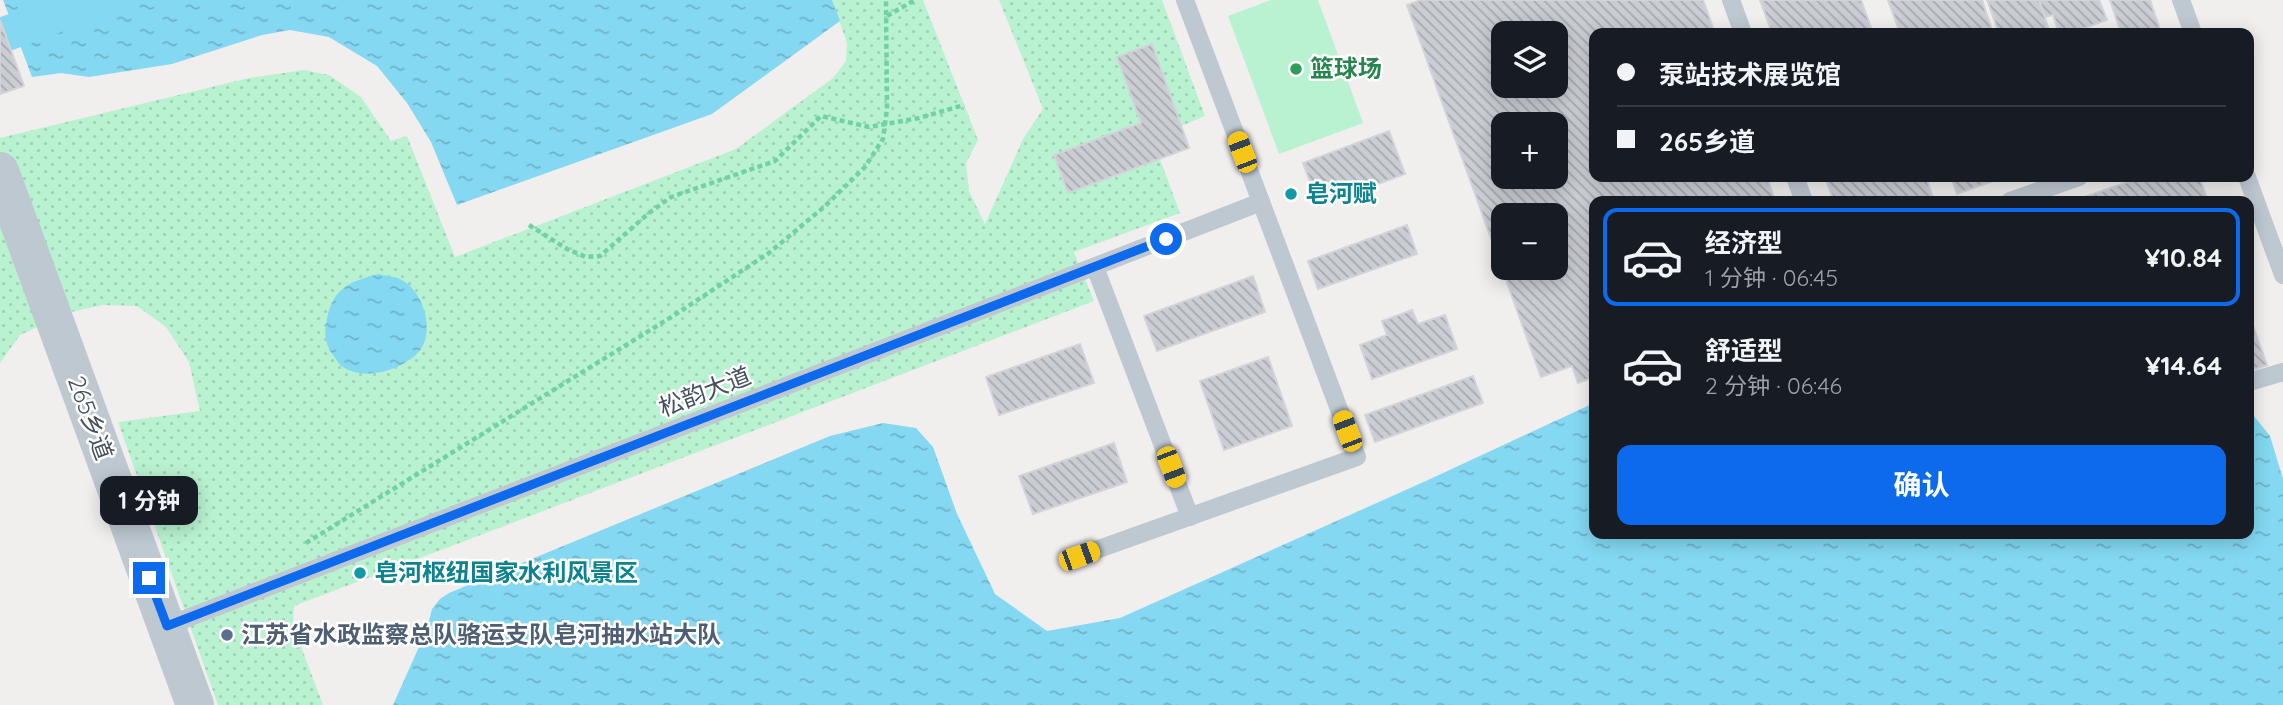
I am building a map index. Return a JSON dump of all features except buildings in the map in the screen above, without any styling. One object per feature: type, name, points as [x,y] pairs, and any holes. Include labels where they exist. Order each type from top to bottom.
[{"type":"street","name":"265乡道","points":[[0,171],[195,705]]},
{"type":"lane","points":[[1079,556],[1357,457],[1185,0]]},
{"type":"lane","points":[[1731,0],[1741,28]]},
{"type":"lane","points":[[2181,0],[2191,28]]},
{"type":"lane","points":[[2024,196],[2065,182]]},
{"type":"lane","points":[[2254,196],[2283,275]]},
{"type":"lane","name":"松韵大道","points":[[167,626],[1261,202]]},
{"type":"lane","points":[[1095,267],[1190,517]]},
{"type":"lane","points":[[2254,381],[2283,372]]},
{"type":"path","points":[[300,548],[673,316],[769,253],[824,207],[865,167],[883,139],[887,109],[886,0]]},
{"type":"path","points":[[886,17],[915,0]]},
{"type":"path","points":[[529,225],[567,249],[586,257],[600,256],[671,197],[775,161],[821,116],[869,127],[919,118],[964,105]]},
{"type":"green space","points":[[832,0],[923,0],[978,140],[966,163],[969,191],[985,224],[1023,139],[1043,109],[999,0],[1162,0],[1205,116],[1152,138],[1180,213],[1074,252],[1094,301],[294,606],[293,625],[323,705],[218,705],[118,422],[200,411],[189,362],[166,327],[137,306],[103,305],[71,312],[20,335],[0,363],[0,138],[249,78],[304,70],[329,75],[361,97],[391,141],[407,136],[455,257],[736,149],[833,78],[846,61],[847,43]]},
{"type":"green space","name":"篮球场","points":[[1271,0],[1318,0],[1363,123],[1279,154],[1228,16]]},
{"type":"water","points":[[3,0],[832,0],[840,21],[712,114],[457,205],[431,142],[407,103],[377,66],[329,37],[290,30],[262,35],[172,64],[89,77],[61,73],[32,77]]},
{"type":"water","points":[[379,274],[400,279],[415,291],[424,310],[427,331],[425,340],[414,356],[396,367],[373,373],[352,371],[340,365],[329,348],[325,333],[328,313],[342,289],[358,280]]},
{"type":"water","points":[[1589,405],[1589,539],[2254,539],[2254,416],[2270,436],[2283,479],[2283,705],[393,705],[427,629],[432,609],[449,593],[830,436],[883,423],[916,428],[933,447],[957,514],[995,594],[1047,631],[1120,618]]},
{"type":"waterway","points":[[0,36],[97,0]]},
{"type":"place","name":"篮球场","points":[[1296,69]]},
{"type":"place","name":"皂河赋","points":[[1291,194]]},
{"type":"place","name":"皂河枢纽国家水利风景区","points":[[360,573]]},
{"type":"place","name":"江苏省水政监察总队骆运支队皂河抽水站大队","points":[[227,635]]},
{"type":"route","points":[[149,578],[167,626],[1166,239]]}]
